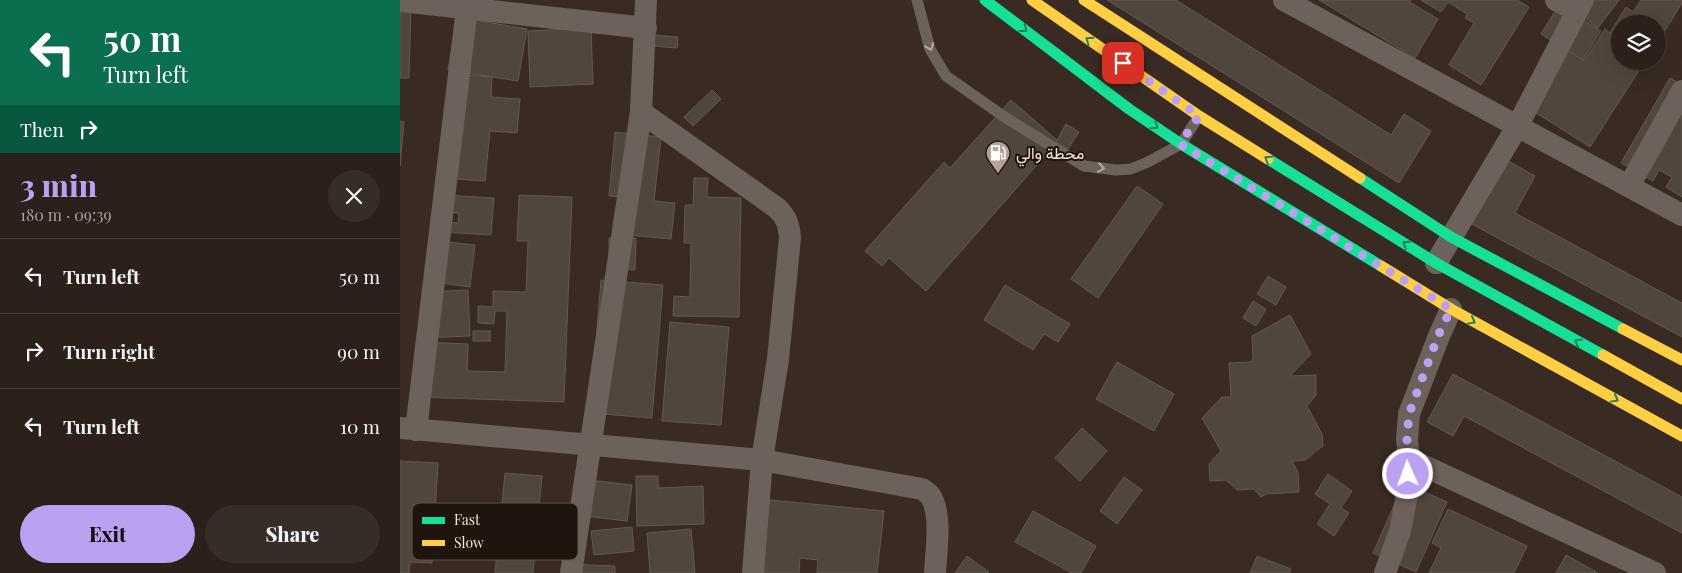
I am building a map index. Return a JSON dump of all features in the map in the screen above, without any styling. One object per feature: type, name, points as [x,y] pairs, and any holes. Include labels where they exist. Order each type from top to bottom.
[{"type":"main road","points":[[985,0],[1180,144],[1451,309],[1682,436]]},
{"type":"main road","points":[[1032,0],[1199,116],[1436,263],[1682,399]]},
{"type":"main road","points":[[1084,0],[1451,237],[1682,360]]},
{"type":"street","points":[[578,529],[641,112],[646,0]]},
{"type":"street","points":[[1284,0],[1682,215]]},
{"type":"street","points":[[1436,263],[1518,127],[1580,5],[1556,0]]},
{"type":"street","points":[[400,1],[467,5],[646,28]]},
{"type":"street","points":[[467,5],[408,429],[762,460],[922,489],[930,496],[936,507],[938,517],[935,573]]},
{"type":"street","points":[[1629,186],[1682,92]]},
{"type":"street","points":[[641,112],[777,208],[785,216],[789,226],[790,238],[778,358],[762,460],[753,573]]},
{"type":"street","points":[[1388,572],[1400,531],[1408,490],[1409,459],[1407,439],[1409,414],[1438,336],[1451,309]]},
{"type":"street","points":[[1409,459],[1655,573]]},
{"type":"street","points":[[571,573],[573,560]]},
{"type":"lane","points":[[917,0],[930,49],[946,76],[1006,118],[1084,166],[1116,170],[1130,169],[1148,162],[1180,144],[1199,116]]},
{"type":"building","points":[[1107,0],[1176,0],[1391,135],[1404,114],[1431,131],[1399,183]]},
{"type":"building","points":[[1319,0],[1411,0],[1409,2],[1438,19],[1415,58]]},
{"type":"building","points":[[1421,0],[1517,0],[1529,7],[1481,85],[1449,65],[1474,23],[1465,18],[1467,14],[1448,2],[1441,12]]},
{"type":"building","points":[[1565,0],[1619,0],[1598,28],[1563,2]]},
{"type":"building","points":[[1641,0],[1682,0],[1666,29],[1666,15],[1621,15],[1626,7],[1633,12]]},
{"type":"building","points":[[400,4],[411,4],[409,78],[400,78]]},
{"type":"building","points":[[1559,5],[1601,31],[1583,60],[1541,34]]},
{"type":"building","points":[[457,17],[527,29],[518,81],[448,70]]},
{"type":"building","points":[[591,28],[593,84],[530,87],[528,31]]},
{"type":"building","points":[[1605,29],[1610,33],[1611,31],[1611,70],[1639,70],[1590,147],[1530,109],[1556,43],[1584,61]]},
{"type":"building","points":[[653,35],[678,37],[677,48],[652,46]]},
{"type":"building","points":[[451,74],[492,77],[491,97],[520,99],[517,133],[490,131],[485,181],[441,178]]},
{"type":"building","points":[[1670,78],[1682,85],[1682,197],[1666,187],[1672,177],[1659,170],[1653,181],[1621,163]]},
{"type":"building","points":[[712,90],[721,99],[693,126],[684,117]]},
{"type":"building","points":[[1011,100],[1058,141],[926,291],[889,258],[882,266],[865,251],[944,162],[950,168]]},
{"type":"building","points":[[400,121],[404,122],[400,166]]},
{"type":"building","points":[[1066,124],[1079,132],[1068,149],[1056,142]]},
{"type":"building","points":[[615,132],[661,137],[654,201],[675,203],[671,239],[618,234],[622,197],[609,196]]},
{"type":"building","points":[[1503,158],[1535,176],[1515,213],[1682,303],[1682,337],[1468,222]]},
{"type":"building","points":[[694,178],[708,178],[707,197],[741,198],[739,317],[673,316],[674,296],[690,297],[691,243],[684,243],[685,205],[693,205]]},
{"type":"building","points":[[1137,186],[1163,204],[1098,298],[1071,279]]},
{"type":"building","points":[[445,195],[494,198],[491,235],[444,232],[445,222],[458,223],[459,213],[444,212]]},
{"type":"building","points":[[519,195],[572,197],[564,402],[417,397],[419,342],[468,344],[467,371],[505,372],[507,311],[495,311],[494,324],[478,323],[478,306],[493,307],[493,291],[526,292],[528,241],[517,241]]},
{"type":"building","points":[[609,238],[636,238],[635,270],[609,269]]},
{"type":"building","points":[[437,241],[475,245],[470,287],[432,282]]},
{"type":"building","points":[[1268,276],[1286,287],[1276,305],[1257,294]]},
{"type":"building","points":[[601,280],[663,285],[652,418],[590,413]]},
{"type":"building","points":[[1005,285],[1070,324],[1058,342],[1044,334],[1033,350],[984,320]]},
{"type":"building","points":[[468,290],[470,336],[423,338],[422,292]]},
{"type":"building","points":[[1253,301],[1266,309],[1256,326],[1243,318]]},
{"type":"building","points":[[1290,315],[1311,354],[1290,376],[1316,375],[1316,395],[1307,406],[1322,434],[1323,446],[1306,460],[1292,461],[1298,472],[1299,492],[1266,494],[1261,497],[1254,489],[1237,490],[1226,480],[1210,481],[1209,464],[1221,451],[1202,418],[1222,397],[1231,397],[1229,363],[1250,362],[1253,359],[1252,336]]},
{"type":"building","points":[[670,322],[729,327],[721,425],[662,421]]},
{"type":"building","points":[[473,331],[490,331],[490,341],[473,341]]},
{"type":"building","points":[[1117,362],[1174,394],[1154,431],[1096,399]]},
{"type":"building","points":[[1453,374],[1682,497],[1682,533],[1464,416],[1453,436],[1427,422]]},
{"type":"building","points":[[1082,428],[1107,451],[1080,481],[1055,458]]},
{"type":"building","points":[[400,461],[438,463],[436,503],[412,503],[412,560],[432,560],[432,563],[410,562],[409,573],[400,573]]},
{"type":"building","points":[[505,473],[542,476],[539,503],[502,503]]},
{"type":"building","points":[[1328,474],[1352,491],[1341,508],[1349,513],[1334,536],[1317,524],[1330,504],[1315,494]]},
{"type":"building","points":[[636,476],[658,476],[658,488],[703,486],[704,524],[637,526]]},
{"type":"building","points":[[1124,477],[1142,490],[1117,524],[1100,511]]},
{"type":"building","points":[[581,479],[632,485],[627,521],[578,515]]},
{"type":"building","points":[[1404,483],[1447,502],[1416,572],[1373,553]]},
{"type":"building","points":[[750,498],[884,511],[877,573],[817,573],[818,560],[800,558],[799,573],[747,571]]},
{"type":"building","points":[[1448,509],[1527,546],[1514,573],[1429,573],[1441,548],[1432,543]]},
{"type":"building","points":[[1033,511],[1096,546],[1081,573],[1072,573],[1015,542]]},
{"type":"building","points":[[632,527],[634,551],[594,555],[591,531]]},
{"type":"building","points":[[691,529],[695,573],[650,573],[647,533]]},
{"type":"building","points":[[1566,555],[1598,573],[1556,573]]},
{"type":"building","points":[[967,556],[989,572],[955,573]]},
{"type":"building","points":[[1257,556],[1291,569],[1289,573],[1250,573]]},
{"type":"building","points":[[496,560],[534,560],[533,573],[495,573]]},
{"type":"building","points":[[568,564],[615,566],[615,573],[567,573]]},
{"type":"traffic: fast","points":[[985,0],[1129,109],[1181,144],[1381,266]]},
{"type":"traffic: fast","points":[[1268,159],[1436,263],[1603,355]]},
{"type":"traffic: fast","points":[[1360,178],[1451,237],[1623,329]]},
{"type":"traffic: slow","points":[[1032,0],[1199,116],[1268,159]]},
{"type":"traffic: slow","points":[[1084,0],[1360,178]]},
{"type":"traffic: slow","points":[[1381,266],[1451,309],[1682,436]]},
{"type":"traffic: slow","points":[[1623,329],[1682,360]]},
{"type":"traffic: slow","points":[[1603,355],[1682,399]]},
{"type":"place","name":"محطة والي","points":[[998,174]]},
{"type":"route","points":[[1123,63],[1199,116],[1180,144],[1451,309],[1438,336],[1409,414],[1407,439],[1408,474]]}]
